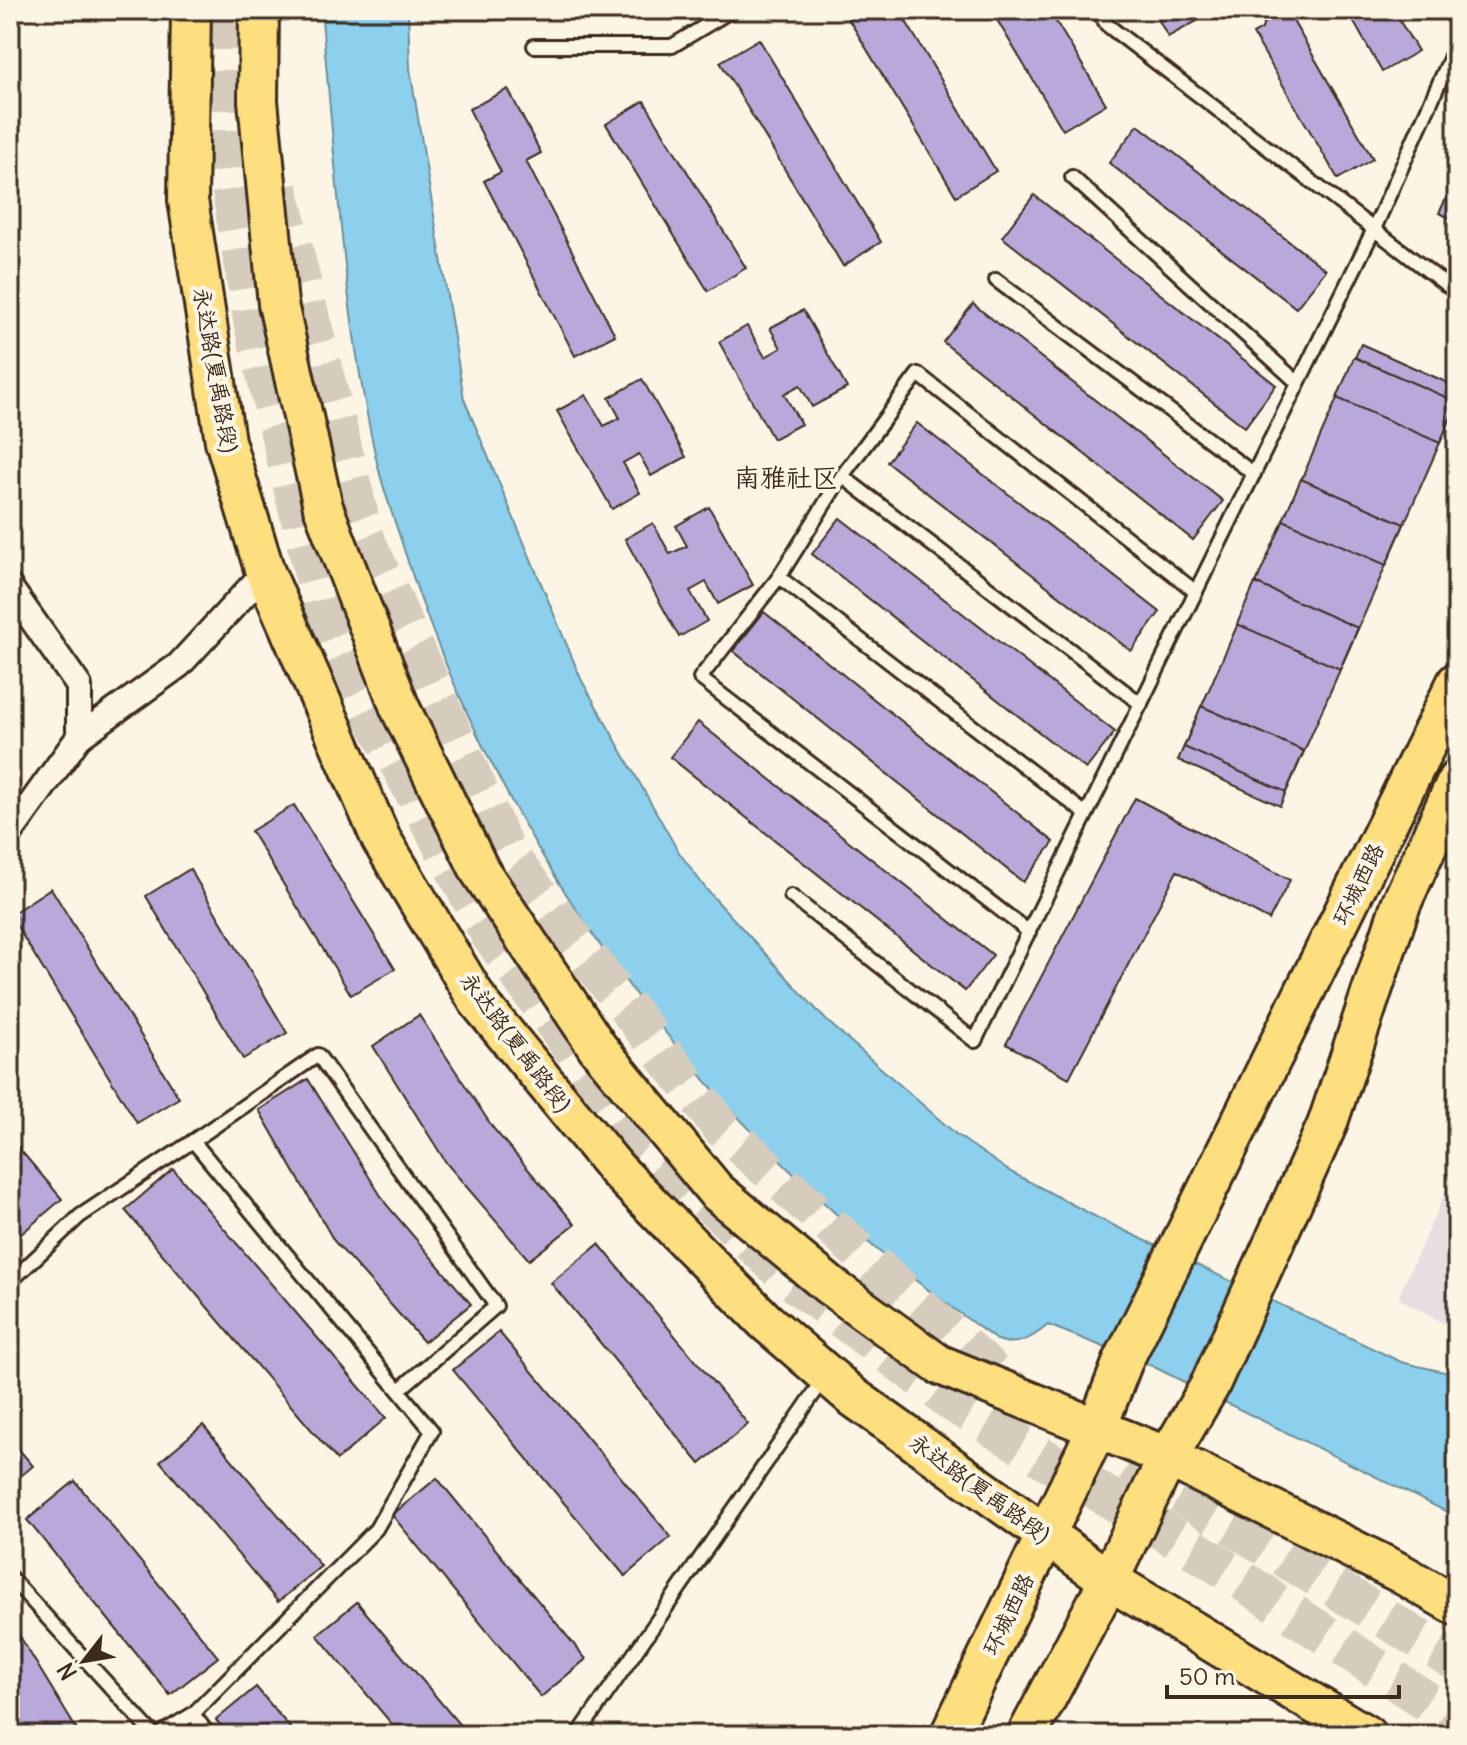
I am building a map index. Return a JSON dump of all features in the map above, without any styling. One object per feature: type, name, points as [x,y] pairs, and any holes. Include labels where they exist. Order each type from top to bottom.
[{"type":"main road","name":"永达路(夏禹路段)","points":[[191,10],[188,200],[225,441],[265,572],[381,839],[478,1001],[616,1169],[765,1321],[827,1374],[1109,1580],[1366,1735]]},
{"type":"main road","points":[[259,10],[258,101],[278,304],[323,507],[400,708],[480,871],[598,1048],[716,1191],[829,1285],[938,1364],[1168,1457],[1400,1573],[1457,1606]]},
{"type":"main road","name":"环城西路","points":[[950,1735],[1097,1428],[1123,1361],[1457,682]]},
{"type":"main road","name":"环城西路","points":[[1168,1457],[1209,1387],[1327,1125],[1401,904],[1457,780]]},
{"type":"main road","points":[[1027,1735],[1109,1580],[1168,1457]]},
{"type":"street","points":[[10,833],[79,737],[179,665],[265,572]]},
{"type":"street","points":[[10,588],[79,686],[79,737]]},
{"type":"lane","points":[[534,46],[672,46],[732,10]]},
{"type":"lane","points":[[1098,10],[1107,25],[1457,293]]},
{"type":"lane","points":[[791,896],[975,1041],[1374,229],[1457,43]]},
{"type":"lane","points":[[1072,177],[1298,383]]},
{"type":"lane","points":[[996,280],[1254,474]]},
{"type":"lane","points":[[1029,932],[700,678],[779,577],[842,476],[918,374],[1196,592]]},
{"type":"lane","points":[[842,476],[1141,704]]},
{"type":"lane","points":[[779,577],[1086,814]]},
{"type":"lane","points":[[10,1282],[80,1216],[318,1055],[496,1306],[399,1390]]},
{"type":"lane","points":[[10,1577],[156,1735],[193,1714],[376,1529],[432,1431],[193,1141]]},
{"type":"lane","points":[[578,1735],[827,1374]]},
{"type":"lane","points":[[193,1714],[209,1735]]},
{"type":"shaded area","points":[[1457,1165],[1457,1331],[1398,1298]]},
{"type":"water","points":[[321,10],[408,10],[410,69],[464,399],[581,679],[678,851],[707,890],[826,1020],[957,1135],[1009,1171],[1096,1217],[1401,1362],[1457,1375],[1457,1517],[1152,1366],[1048,1325],[1023,1341],[1010,1343],[995,1339],[870,1244],[778,1158],[707,1082],[641,1001],[580,916],[525,826],[477,734],[435,638],[387,499],[365,402],[348,291]]},
{"type":"building","points":[[843,10],[899,10],[996,171],[956,196]]},
{"type":"building","points":[[991,10],[1049,10],[1106,104],[1063,130]]},
{"type":"building","points":[[1153,10],[1207,10],[1210,14],[1168,37]]},
{"type":"building","points":[[1267,10],[1312,10],[1293,21],[1373,159],[1338,179],[1253,34],[1262,29]]},
{"type":"building","points":[[1347,10],[1393,10],[1418,51],[1382,72]]},
{"type":"building","points":[[759,39],[881,242],[843,266],[720,62]]},
{"type":"building","points":[[508,89],[541,153],[526,161],[615,335],[575,356],[484,181],[501,172],[469,109]]},
{"type":"building","points":[[644,101],[746,268],[708,291],[606,124]]},
{"type":"building","points":[[1138,125],[1326,270],[1296,308],[1109,163]]},
{"type":"building","points":[[1454,182],[1457,183],[1457,221],[1439,213]]},
{"type":"building","points":[[1034,195],[1276,385],[1245,427],[1002,237]]},
{"type":"building","points":[[973,304],[1223,501],[1193,540],[943,342]]},
{"type":"building","points":[[803,310],[847,388],[812,407],[800,385],[784,394],[801,424],[773,439],[719,342],[747,326],[765,357],[781,348],[770,328]]},
{"type":"building","points":[[1361,344],[1457,387],[1457,404],[1280,806],[1178,760]]},
{"type":"building","points":[[1354,357],[1457,402],[1440,443],[1337,398]]},
{"type":"building","points":[[642,379],[686,457],[651,476],[639,454],[623,463],[640,493],[612,509],[557,411],[586,395],[604,426],[620,418],[609,398]]},
{"type":"building","points":[[917,423],[1160,612],[1131,651],[887,462]]},
{"type":"building","points":[[1301,479],[1404,524],[1386,565],[1283,520]]},
{"type":"building","points":[[709,507],[753,585],[718,604],[706,582],[690,591],[707,621],[679,637],[625,539],[653,523],[670,554],[687,546],[676,526]]},
{"type":"building","points":[[840,518],[1115,732],[1086,769],[812,554]]},
{"type":"building","points":[[1255,583],[1358,628],[1340,669],[1237,624]]},
{"type":"building","points":[[764,612],[1054,842],[1023,882],[733,651]]},
{"type":"building","points":[[1201,706],[1304,751],[1286,792],[1184,747]]},
{"type":"building","points":[[698,722],[993,955],[965,991],[670,757]]},
{"type":"building","points":[[1135,798],[1290,880],[1269,920],[1177,871],[1069,1078],[1006,1044]]},
{"type":"building","points":[[294,805],[395,969],[351,995],[251,831]]},
{"type":"building","points":[[190,869],[287,1033],[243,1059],[146,896]]},
{"type":"building","points":[[51,888],[179,1098],[137,1123],[10,915]]},
{"type":"building","points":[[419,1015],[493,1128],[575,1224],[529,1260],[447,1164],[373,1046]]},
{"type":"building","points":[[308,1079],[386,1204],[471,1304],[424,1342],[334,1241],[259,1110]]},
{"type":"building","points":[[10,1138],[62,1199],[14,1240],[10,1235]]},
{"type":"building","points":[[173,1169],[386,1418],[337,1460],[125,1210]]},
{"type":"building","points":[[599,1244],[748,1424],[700,1464],[551,1283]]},
{"type":"building","points":[[499,1332],[671,1537],[625,1576],[453,1370]]},
{"type":"building","points":[[203,1425],[321,1566],[278,1602],[160,1461]]},
{"type":"building","points":[[10,1439],[33,1466],[10,1485]]},
{"type":"building","points":[[437,1478],[586,1659],[541,1697],[392,1515]]},
{"type":"building","points":[[75,1481],[218,1657],[170,1695],[27,1520]]},
{"type":"building","points":[[357,1602],[468,1735],[401,1735],[317,1635]]},
{"type":"building","points":[[13,1625],[80,1735],[22,1735],[10,1716],[10,1627]]},
{"type":"building","points":[[256,1687],[296,1735],[229,1735],[216,1720]]},
{"type":"tunnel","points":[[227,10],[227,161],[253,320],[327,628],[490,934],[627,1124],[790,1279],[955,1404],[1208,1558],[1457,1721]]},
{"type":"tunnel","points":[[278,188],[364,537],[506,853],[721,1127],[1019,1396]]},
{"type":"tunnel","points":[[1078,1432],[1457,1662]]},
{"type":"district","name":"南雅社区","points":[[786,477]]}]
